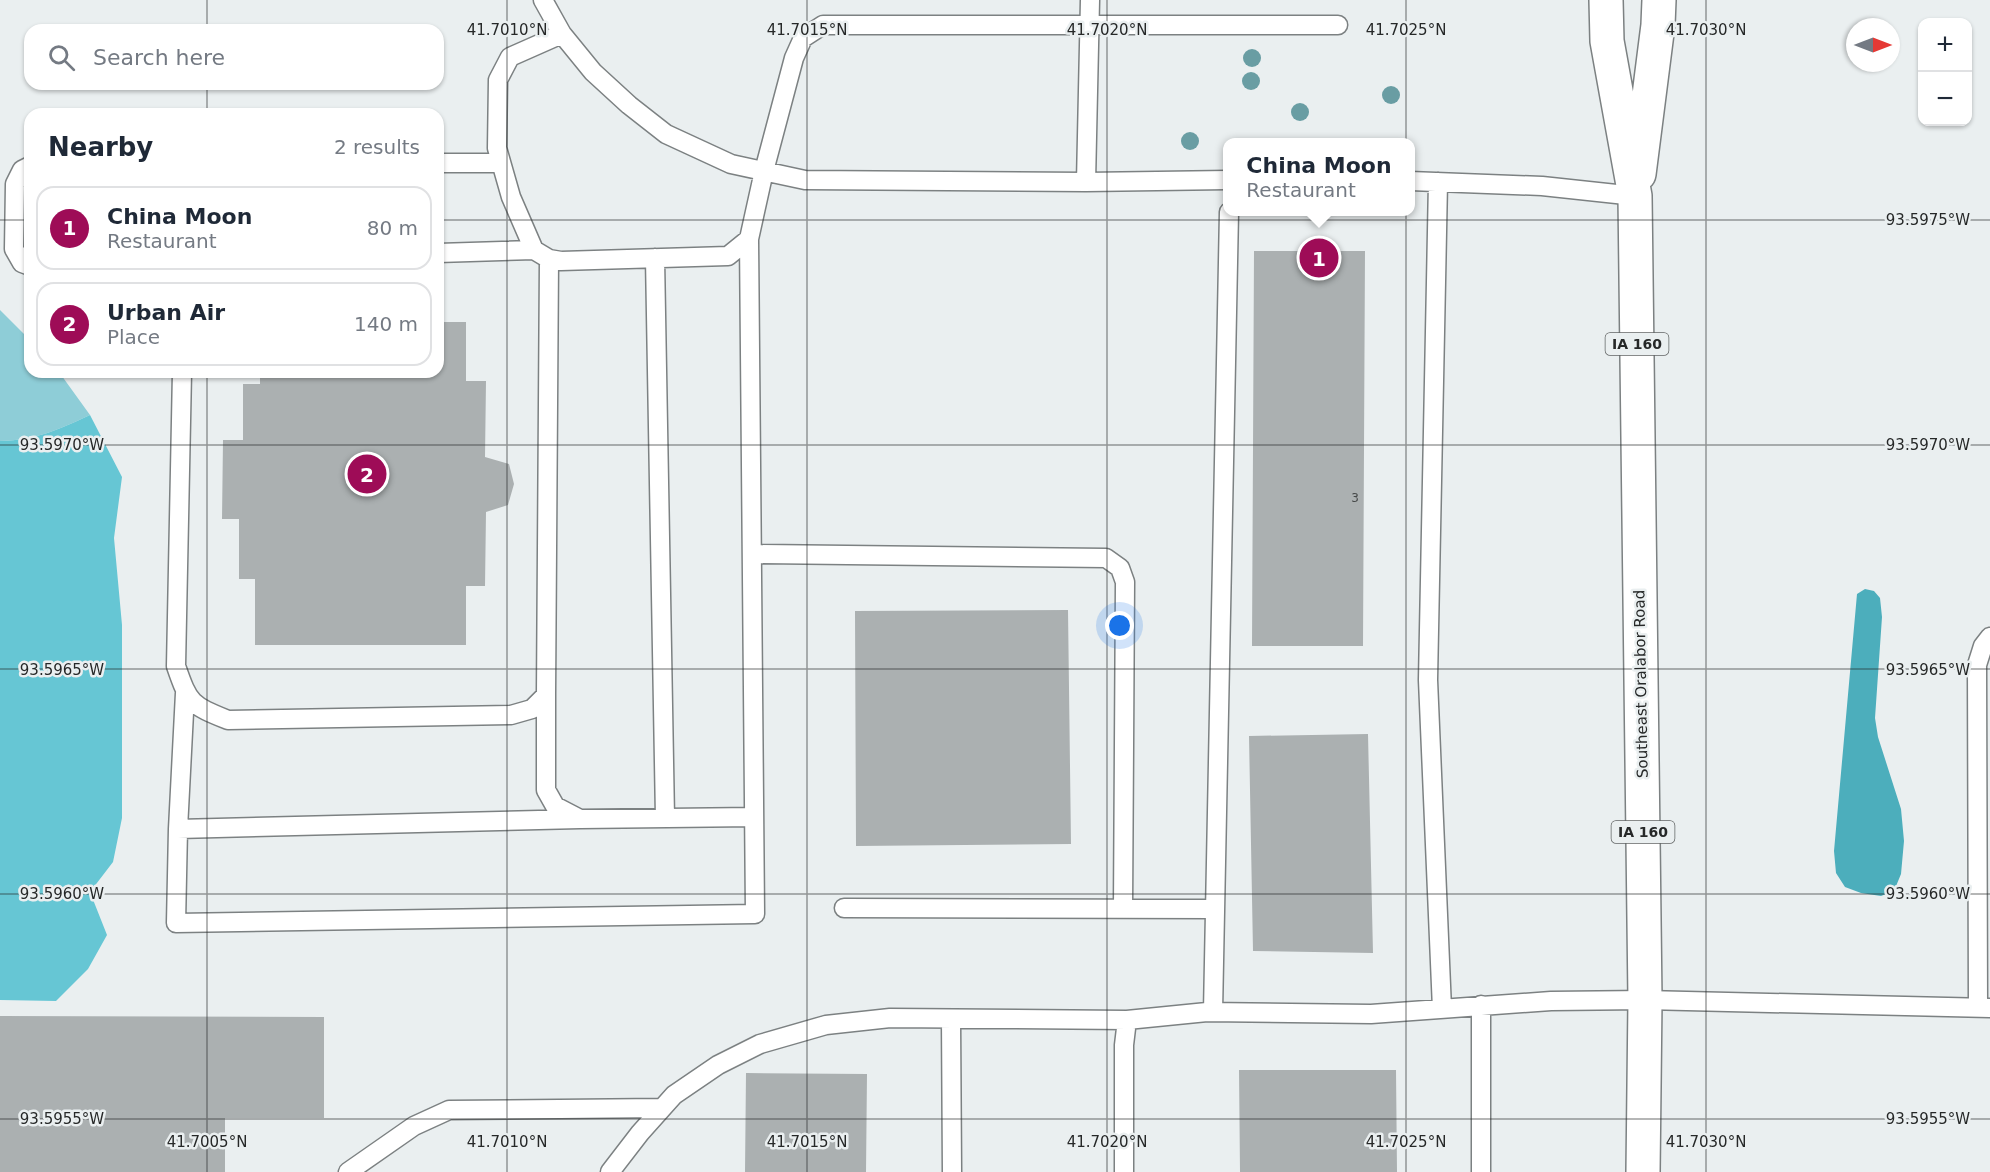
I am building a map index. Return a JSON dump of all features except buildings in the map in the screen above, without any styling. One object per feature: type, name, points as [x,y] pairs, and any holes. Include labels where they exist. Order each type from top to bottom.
[{"type":"main road","name":"Southeast Oralabor Road","points":[[1606,0],[1607,41],[1635,196],[1644,1000],[1643,1172]]},
{"type":"main road","name":"Southeast Oralabor Road","points":[[1635,196],[1645,137],[1659,0]]},
{"type":"lane","points":[[543,0],[562,34],[594,72],[629,105],[666,134],[731,164],[805,180],[1086,182],[1223,180]]},
{"type":"lane","points":[[1086,182],[1090,0]]},
{"type":"lane","points":[[182,378],[176,666],[185,693],[176,923],[755,914],[749,239],[764,171],[794,58],[803,38],[822,25],[1338,25]]},
{"type":"lane","points":[[562,34],[510,57],[498,80],[497,148],[511,197],[541,254],[546,790],[555,807],[580,819]]},
{"type":"lane","points":[[444,163],[501,163]]},
{"type":"lane","points":[[24,169],[21,170],[15,184],[14,249],[21,263],[24,264]]},
{"type":"lane","points":[[1415,181],[1542,186],[1635,196]]},
{"type":"lane","points":[[1438,182],[1428,680],[1442,1009]]},
{"type":"lane","points":[[1213,1012],[1229,216]]},
{"type":"lane","points":[[444,253],[541,254],[561,261],[728,256],[749,239]]},
{"type":"lane","points":[[655,258],[665,818]]},
{"type":"lane","points":[[752,554],[1106,558],[1120,568],[1125,582],[1123,909]]},
{"type":"lane","points":[[610,1172],[640,1133],[674,1095],[718,1065],[760,1044],[825,1025],[890,1018],[1127,1020],[1213,1012],[1371,1014],[1481,1005],[1644,1000],[1984,1008],[1984,919],[1977,665],[1983,646],[1990,637]]},
{"type":"lane","points":[[185,693],[200,709],[228,720],[511,715],[532,710],[546,695]]},
{"type":"lane","points":[[178,828],[754,817]]},
{"type":"lane","points":[[844,909],[1215,909]]},
{"type":"lane","points":[[1481,1005],[1481,1172]]},
{"type":"lane","points":[[951,1019],[952,1172]]},
{"type":"lane","points":[[1124,1172],[1124,1045],[1127,1020]]},
{"type":"lane","points":[[348,1172],[414,1126],[449,1110],[662,1108]]},
{"type":"shaded area","points":[[0,310],[24,334],[24,378],[63,378],[90,415],[57,430],[36,436],[0,441]]},
{"type":"shaded area","points":[[90,415],[122,477],[114,538],[122,625],[122,818],[113,862],[90,892],[107,935],[88,969],[56,1001],[0,1000],[0,441],[36,436],[57,430]]},
{"type":"shaded area","points":[[1865,589],[1874,591],[1880,598],[1882,617],[1875,718],[1878,737],[1901,809],[1904,841],[1901,874],[1894,891],[1881,896],[1861,893],[1845,887],[1836,873],[1834,851],[1857,594]]},
{"type":"place","name":"China Moon","points":[[1319,258]]},
{"type":"place","name":"Urban Air","points":[[367,474]]}]
